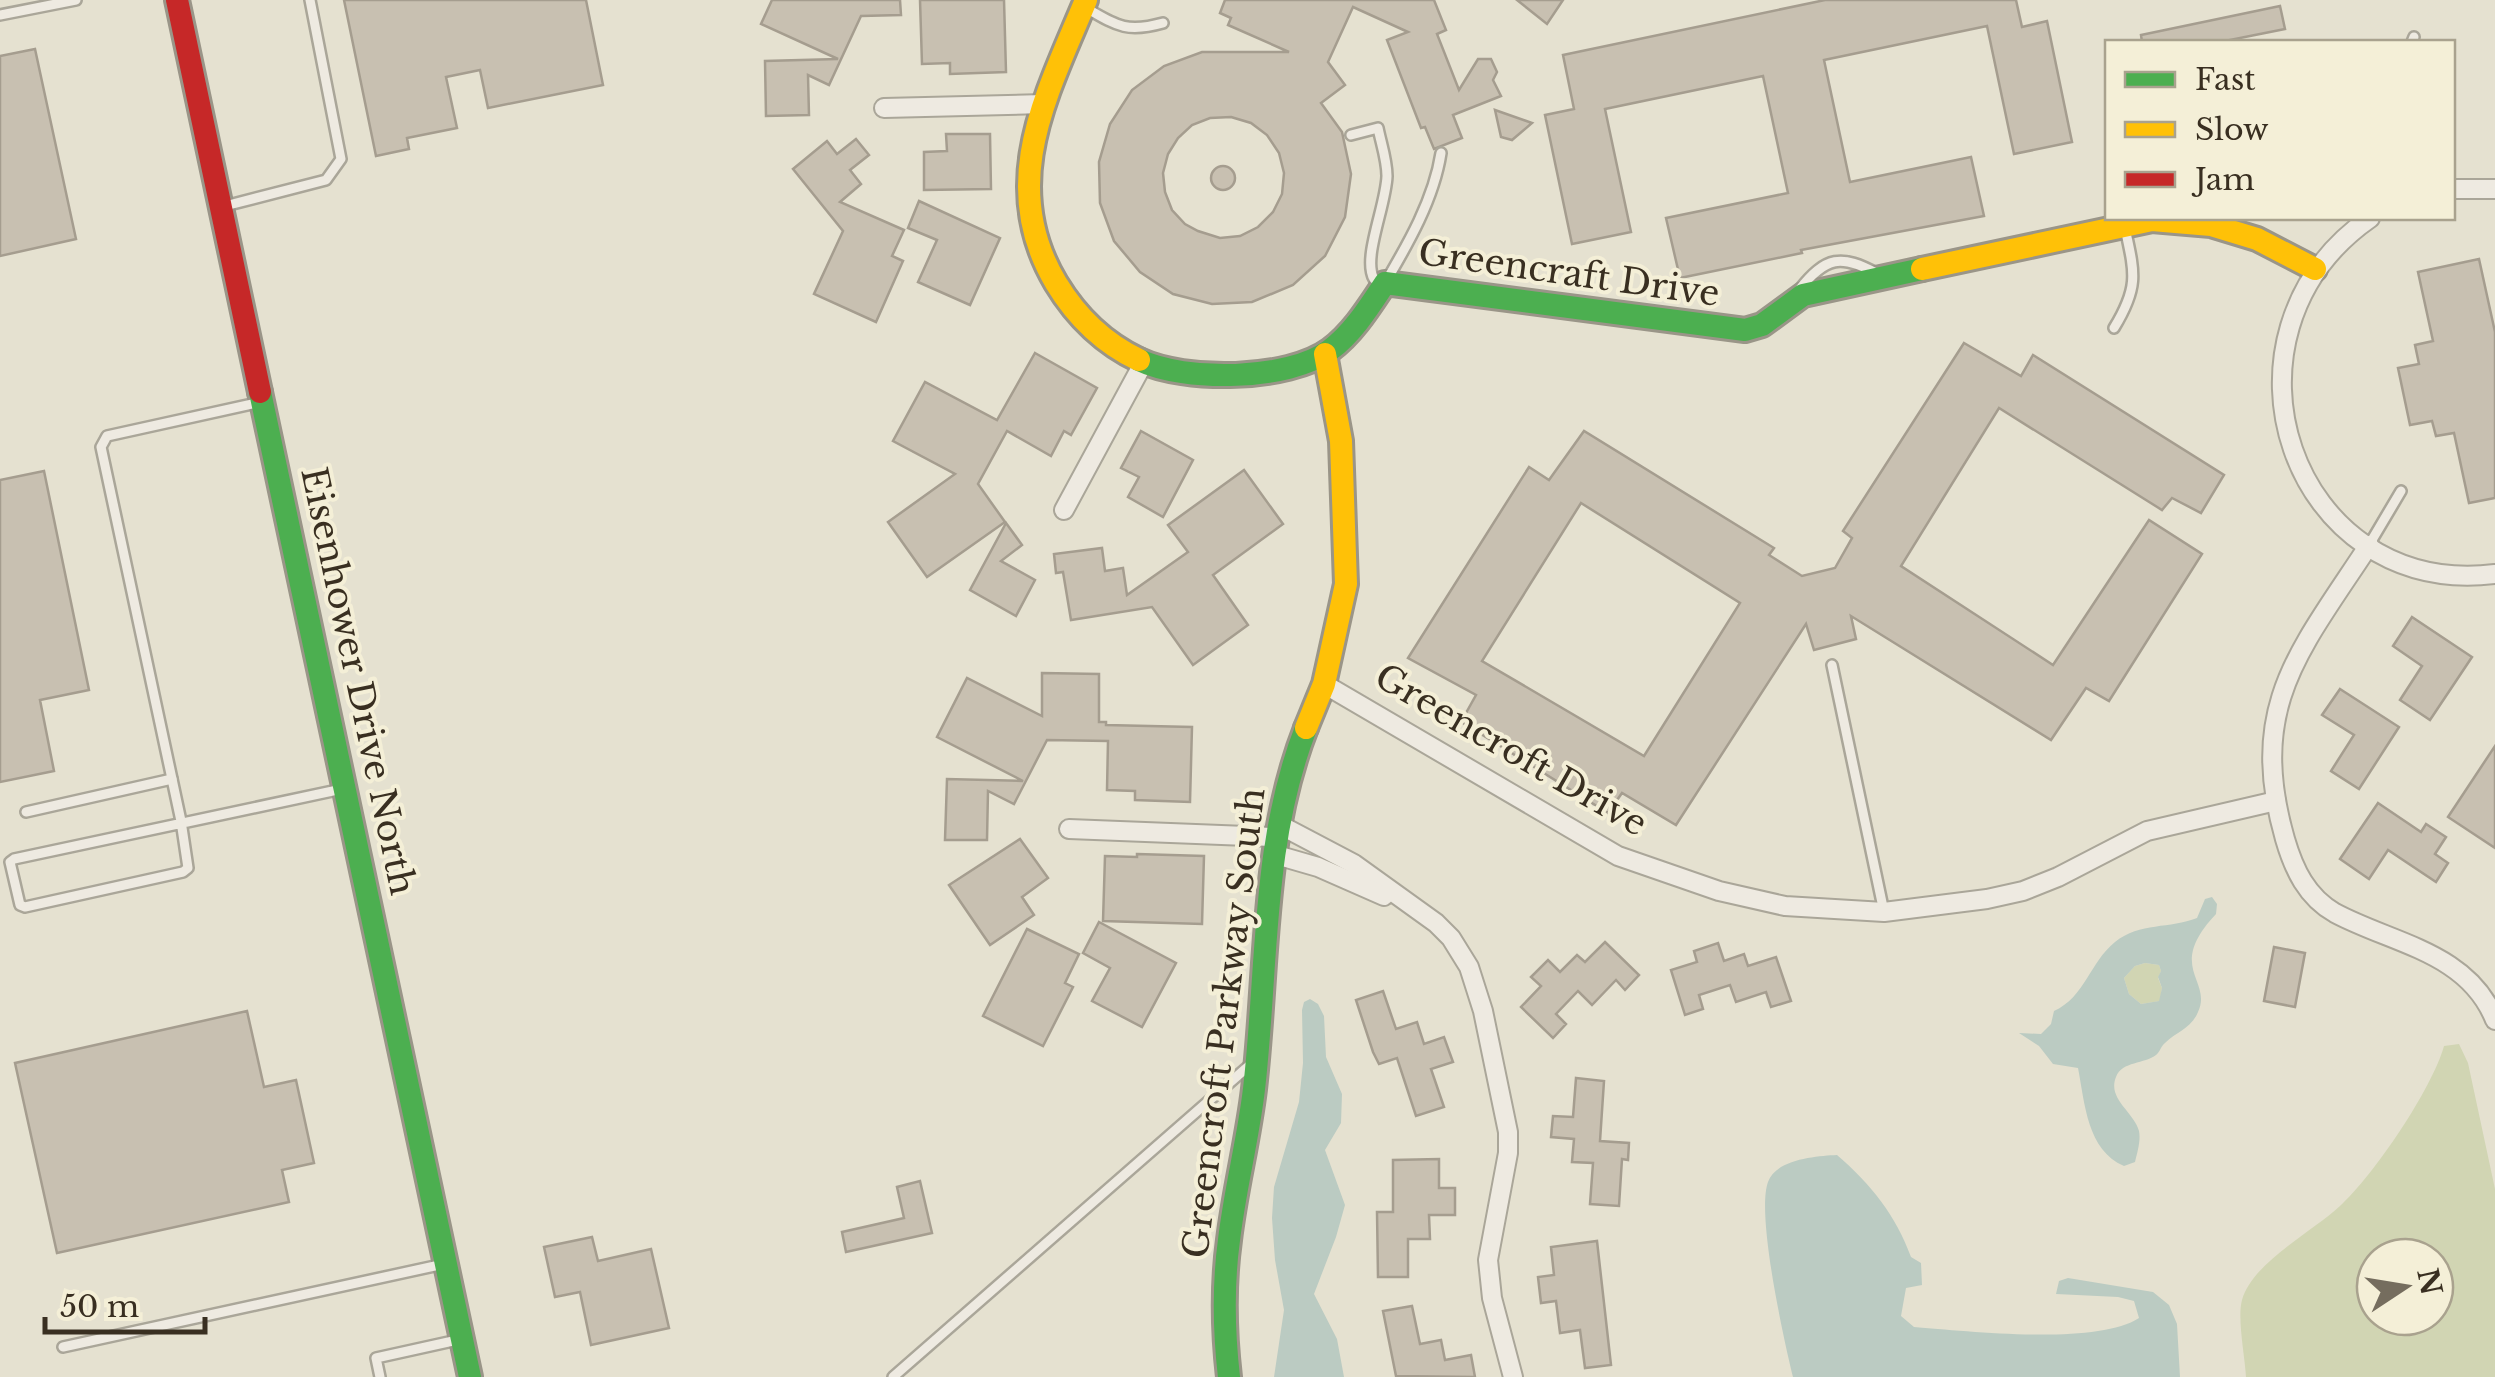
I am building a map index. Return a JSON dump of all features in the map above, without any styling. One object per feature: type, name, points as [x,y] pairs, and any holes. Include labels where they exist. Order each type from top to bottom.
[{"type":"street","name":"Eisenhower Drive North","points":[[177,0],[470,1377]]},
{"type":"street","points":[[1085,3],[1031,142],[1027,174],[1032,230],[1042,257],[1076,310],[1100,334],[1144,362],[1200,374],[1291,366],[1324,354],[1358,323],[1385,283]]},
{"type":"street","points":[[884,108],[1044,104]]},
{"type":"street","points":[[2455,188],[2495,189]]},
{"type":"street","name":"Greencraft Drive","points":[[1385,283],[1745,330],[1762,325],[1803,296],[2152,220],[2211,224],[2256,239],[2316,269]]},
{"type":"street","points":[[2367,220],[2332,248],[2292,314],[2284,344],[2281,406],[2288,436],[2312,488],[2328,510],[2369,546],[2403,563],[2440,573],[2495,574]]},
{"type":"street","name":"Greencroft Drive","points":[[1324,354],[1341,440],[1347,543],[1346,584],[1324,684],[1618,856],[1719,890],[1785,906],[1884,912],[2023,891],[2058,878],[2148,831],[2276,801]]},
{"type":"street","points":[[1064,510],[1144,362]]},
{"type":"street","points":[[2369,546],[2284,684],[2270,740],[2276,801],[2290,857],[2310,894],[2334,912],[2444,962],[2469,979],[2482,993],[2495,1020]]},
{"type":"street","name":"Greencroft Parkway South","points":[[1229,1377],[1228,1243],[1250,1128],[1275,838],[1293,762],[1324,684]]},
{"type":"street","points":[[1069,829],[1275,838],[1354,864],[1436,923],[1450,938],[1468,967],[1483,1011],[1506,1113],[1508,1152],[1488,1260],[1492,1298],[1513,1377]]},
{"type":"street","points":[[1275,838],[1318,867],[1413,909]]},
{"type":"lane","points":[[0,15],[76,0]]},
{"type":"lane","points":[[220,207],[326,180],[341,159],[310,0]]},
{"type":"lane","points":[[1085,3],[1125,29],[1162,24]]},
{"type":"lane","points":[[1351,135],[1378,128],[1387,172],[1384,206],[1368,257],[1374,279],[1385,283],[1425,203],[1440,153]]},
{"type":"lane","points":[[2114,328],[2131,301],[2133,286],[2124,226]]},
{"type":"lane","points":[[262,402],[102,440],[101,447],[180,821],[190,864],[183,872],[20,905],[10,862],[14,858],[180,821],[344,788]]},
{"type":"lane","points":[[2369,546],[2401,491]]},
{"type":"lane","points":[[1832,665],[1884,912]]},
{"type":"lane","points":[[26,812],[172,779]]},
{"type":"lane","points":[[892,1377],[1257,1059]]},
{"type":"lane","points":[[63,1348],[446,1264]]},
{"type":"lane","points":[[380,1377],[376,1358],[462,1339]]},
{"type":"green space","points":[[2159,965],[2162,988],[2160,1001],[2141,1004],[2129,994],[2124,978],[2135,966]]},
{"type":"green space","points":[[2459,1044],[2468,1063],[2495,1189],[2495,1377],[2246,1377],[2240,1317],[2248,1286],[2270,1261],[2354,1192],[2415,1107],[2444,1046]]},
{"type":"shaded area","points":[[2212,897],[2217,904],[2216,914],[2194,948],[2192,960],[2201,1001],[2198,1012],[2156,1055],[2128,1065],[2116,1077],[2115,1092],[2139,1135],[2135,1162],[2124,1166],[2102,1149],[2095,1137],[2078,1068],[2053,1064],[2039,1046],[2019,1033],[2041,1034],[2051,1024],[2054,1011],[2073,997],[2115,942],[2135,931],[2197,918],[2205,899]],"holes":[[[2159,965],[2159,1001],[2141,1004],[2129,994],[2124,978],[2135,966]]]},
{"type":"shaded area","points":[[1310,999],[1324,1016],[1326,1057],[1342,1094],[1341,1123],[1325,1150],[1345,1205],[1314,1294],[1337,1339],[1344,1377],[1274,1377],[1284,1310],[1275,1260],[1274,1187],[1299,1102],[1302,1010],[1304,1002]]},
{"type":"shaded area","points":[[1837,1155],[1881,1202],[1911,1257],[1921,1263],[1922,1285],[1906,1288],[1901,1316],[1914,1327],[2030,1334],[2093,1332],[2139,1318],[2134,1301],[2056,1294],[2059,1281],[2068,1278],[2153,1292],[2169,1305],[2177,1324],[2180,1377],[1793,1377],[1768,1248],[1768,1182],[1772,1174],[1788,1164]]},
{"type":"building","points":[[344,0],[586,0],[603,85],[488,108],[480,70],[446,77],[457,128],[407,138],[409,149],[376,156]]},
{"type":"building","points":[[772,0],[900,0],[901,15],[861,16],[829,85],[808,75],[809,115],[766,116],[765,61],[838,59],[761,24]]},
{"type":"building","points":[[920,0],[1004,0],[1006,72],[950,74],[950,63],[922,64]]},
{"type":"building","points":[[1225,0],[1434,0],[1446,30],[1437,34],[1459,90],[1478,59],[1491,59],[1497,72],[1493,80],[1501,96],[1453,115],[1462,138],[1434,149],[1425,127],[1421,128],[1387,40],[1408,32],[1353,7],[1328,62],[1345,85],[1321,103],[1342,132],[1351,174],[1345,217],[1325,256],[1293,285],[1252,302],[1212,304],[1173,294],[1140,272],[1114,241],[1100,203],[1099,162],[1110,124],[1132,90],[1164,66],[1202,52],[1289,52],[1228,25],[1231,18],[1220,13]],"holes":[[[1231,117],[1251,123],[1267,135],[1279,153],[1284,173],[1282,194],[1273,212],[1258,227],[1240,236],[1220,238],[1185,224],[1172,210],[1163,173],[1178,138],[1192,125],[1210,118]]]},
{"type":"building","points":[[1517,0],[1563,0],[1547,24]]},
{"type":"building","points":[[1825,0],[2016,0],[2022,27],[2047,21],[2072,142],[2014,154],[1987,26],[1824,60],[1850,182],[1971,157],[1984,216],[1801,250],[1802,253],[1680,278],[1666,218],[1788,193],[1763,76],[1605,109],[1631,232],[1572,244],[1545,115],[1574,109],[1563,55]]},
{"type":"building","points":[[2280,6],[2285,29],[2230,40],[2142,40],[2141,35]]},
{"type":"building","points":[[35,49],[76,239],[0,256],[0,56]]},
{"type":"building","points":[[1495,110],[1532,123],[1512,140],[1501,137]]},
{"type":"building","points":[[946,134],[990,134],[991,189],[924,190],[924,152],[947,151]]},
{"type":"building","points":[[856,139],[869,155],[850,170],[861,184],[840,202],[904,230],[892,256],[903,261],[876,322],[814,294],[843,231],[793,169],[827,141],[837,154]]},
{"type":"building","points":[[1223,166],[1232,169],[1232,187],[1223,190],[1214,187],[1211,178],[1214,169]]},
{"type":"building","points":[[919,201],[1000,238],[970,305],[918,282],[937,240],[908,228]]},
{"type":"building","points":[[2479,259],[2495,332],[2495,498],[2469,503],[2454,433],[2436,436],[2432,421],[2410,425],[2398,368],[2419,364],[2415,345],[2433,341],[2418,272]]},
{"type":"building","points":[[1964,343],[2021,376],[2033,355],[2224,475],[2201,513],[2172,498],[2162,510],[1999,408],[1901,566],[2053,665],[2149,520],[2202,554],[2109,701],[2086,688],[2051,740],[1851,616],[1856,639],[1814,650],[1806,624],[1676,825],[1622,793],[1608,813],[1461,722],[1476,695],[1408,658],[1529,467],[1549,480],[1584,431],[1774,548],[1769,555],[1802,576],[1835,568],[1852,538],[1843,531]],"holes":[[[1581,503],[1740,603],[1644,756],[1482,661]]]},
{"type":"building","points":[[1035,353],[1097,388],[1071,435],[1064,431],[1051,456],[1007,431],[978,484],[1005,522],[927,577],[888,522],[955,474],[893,441],[925,382],[997,420]]},
{"type":"building","points":[[1141,431],[1193,460],[1163,517],[1128,497],[1139,477],[1121,468]]},
{"type":"building","points":[[1244,470],[1283,524],[1213,575],[1248,625],[1193,665],[1152,607],[1071,620],[1063,572],[1056,573],[1054,554],[1102,548],[1105,571],[1123,568],[1127,595],[1188,552],[1168,525]]},
{"type":"building","points":[[44,471],[89,690],[40,700],[54,771],[0,782],[0,480]]},
{"type":"building","points":[[1006,523],[1022,545],[1001,561],[1035,580],[1016,616],[970,590]]},
{"type":"building","points":[[2412,617],[2472,657],[2430,720],[2400,700],[2422,666],[2393,646]]},
{"type":"building","points":[[1042,673],[1099,674],[1099,722],[1106,725],[1192,727],[1190,802],[1135,800],[1135,791],[1107,790],[1108,741],[1047,740],[1014,804],[988,791],[987,840],[945,840],[947,779],[1023,781],[937,737],[967,678],[1042,716]]},
{"type":"building","points":[[2340,689],[2399,727],[2359,789],[2331,771],[2354,735],[2322,715]]},
{"type":"building","points":[[2495,746],[2495,848],[2448,817]]},
{"type":"building","points":[[2378,803],[2421,832],[2426,824],[2446,837],[2435,854],[2448,863],[2436,882],[2388,850],[2369,879],[2340,859]]},
{"type":"building","points":[[1020,839],[1048,878],[1022,897],[1034,915],[990,945],[949,885]]},
{"type":"building","points":[[1105,856],[1204,856],[1202,924],[1103,921]]},
{"type":"building","points":[[1099,922],[1176,963],[1142,1027],[1092,1001],[1110,968],[1083,953]]},
{"type":"building","points":[[1027,929],[1079,954],[1065,983],[1073,987],[1043,1046],[983,1016]]},
{"type":"building","points":[[1605,942],[1639,975],[1625,990],[1616,980],[1592,1005],[1578,991],[1556,1014],[1566,1024],[1553,1038],[1521,1007],[1541,986],[1531,977],[1548,960],[1560,972],[1577,955],[1585,962]]},
{"type":"building","points":[[1718,943],[1724,961],[1744,954],[1748,966],[1776,957],[1791,1001],[1771,1007],[1766,992],[1736,1002],[1730,985],[1699,995],[1703,1009],[1685,1015],[1671,970],[1697,962],[1694,951]]},
{"type":"building","points":[[2274,947],[2305,953],[2295,1007],[2264,1001]]},
{"type":"building","points":[[1383,991],[1396,1029],[1417,1022],[1424,1044],[1444,1037],[1453,1062],[1431,1069],[1444,1107],[1416,1116],[1397,1058],[1379,1064],[1356,1000]]},
{"type":"building","points":[[247,1011],[264,1087],[296,1080],[314,1163],[282,1170],[289,1202],[57,1253],[15,1063]]},
{"type":"building","points":[[1576,1078],[1604,1081],[1600,1141],[1629,1143],[1628,1160],[1622,1159],[1619,1206],[1590,1204],[1593,1163],[1572,1162],[1574,1139],[1551,1137],[1553,1116],[1573,1117]]},
{"type":"building","points":[[1439,1159],[1439,1188],[1455,1188],[1455,1215],[1429,1215],[1430,1239],[1408,1239],[1408,1277],[1378,1277],[1377,1212],[1393,1212],[1393,1160]]},
{"type":"building","points":[[920,1181],[932,1233],[846,1252],[842,1232],[904,1218],[897,1187]]},
{"type":"building","points":[[592,1237],[598,1261],[651,1249],[669,1328],[591,1345],[580,1292],[555,1297],[544,1247]]},
{"type":"building","points":[[1597,1241],[1611,1365],[1585,1368],[1580,1330],[1560,1333],[1556,1301],[1541,1303],[1538,1277],[1554,1275],[1551,1247]]},
{"type":"building","points":[[1412,1306],[1420,1344],[1441,1340],[1445,1360],[1471,1355],[1475,1377],[1396,1376],[1383,1311]]},
{"type":"traffic: fast","points":[[1139,360],[1209,375],[1289,368],[1312,360],[1338,343],[1385,283],[1745,330],[1762,325],[1803,295],[1922,269]]},
{"type":"traffic: fast","points":[[260,392],[470,1377]]},
{"type":"traffic: fast","points":[[1229,1377],[1227,1257],[1254,1089],[1273,861],[1291,772],[1306,728]]},
{"type":"traffic: slow","points":[[1086,0],[1034,140],[1030,210],[1039,246],[1064,295],[1102,337],[1139,360]]},
{"type":"traffic: slow","points":[[1922,269],[2152,220],[2211,225],[2257,239],[2315,269]]},
{"type":"traffic: slow","points":[[1306,728],[1324,684],[1346,584],[1341,441],[1325,354]]},
{"type":"traffic: jam","points":[[177,0],[260,392]]}]
